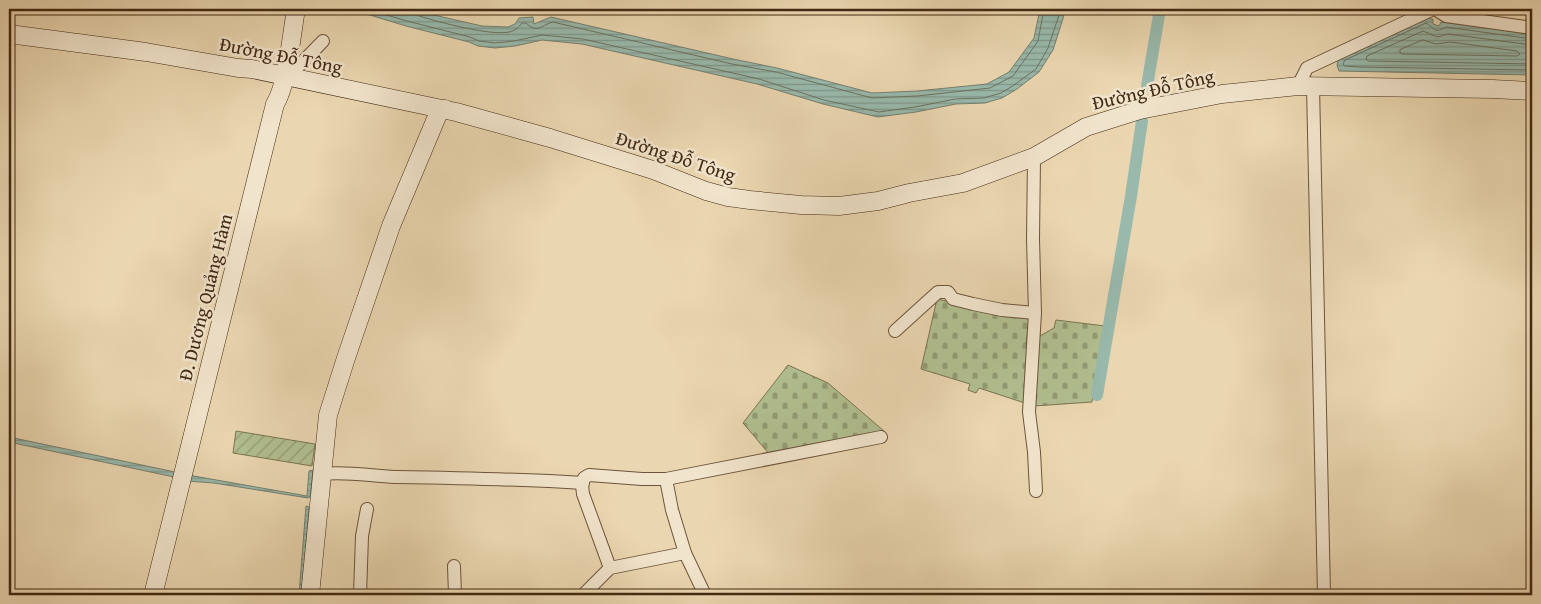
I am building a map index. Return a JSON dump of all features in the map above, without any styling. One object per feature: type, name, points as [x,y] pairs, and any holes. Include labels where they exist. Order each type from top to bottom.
[{"type":"main road","name":"Đ. Dương Quảng Hàm","points":[[153,595],[275,104],[286,77],[296,9]]},
{"type":"main road","name":"Đường Đỗ Tông","points":[[9,34],[146,52],[238,68],[252,68],[286,77],[445,109],[550,138],[653,170],[706,191],[750,200],[801,205],[839,206],[878,201],[963,183],[1034,157],[1086,127],[1140,110],[1222,94],[1306,86],[1532,91]]},
{"type":"main road","points":[[310,595],[328,415],[391,226],[438,114],[445,109]]},
{"type":"street","points":[[1324,595],[1306,86],[1307,68],[1433,9],[1446,16],[1532,28]]},
{"type":"street","points":[[286,77],[323,41]]},
{"type":"street","points":[[1034,157],[1033,239],[1035,313],[1029,412],[1036,491]]},
{"type":"street","points":[[895,331],[938,292],[946,288],[953,299],[1002,310],[1035,313]]},
{"type":"street","points":[[610,568],[582,494],[584,478],[589,475],[666,479],[881,437]]},
{"type":"street","points":[[322,474],[516,479],[583,483]]},
{"type":"street","points":[[666,479],[672,510],[685,553],[705,595]]},
{"type":"street","points":[[360,595],[362,536],[367,509]]},
{"type":"street","points":[[583,595],[610,568],[685,553]]},
{"type":"street","points":[[454,566],[455,595]]},
{"type":"green space","points":[[937,299],[1029,319],[1026,344],[1054,328],[1056,320],[1105,326],[1092,402],[1034,406],[979,388],[976,393],[968,390],[970,384],[921,369]]},
{"type":"green space","points":[[788,365],[828,383],[884,431],[776,462],[743,423]]},
{"type":"green space","points":[[236,431],[315,444],[312,466],[233,453]]},
{"type":"water","points":[[350,9],[414,9],[482,26],[508,27],[515,24],[519,18],[533,17],[534,24],[551,17],[777,68],[872,93],[917,91],[987,84],[1009,72],[1034,38],[1040,9],[1066,9],[1053,50],[1039,72],[1002,98],[985,103],[956,104],[878,117],[823,104],[757,84],[582,44],[542,40],[495,48],[478,46]]},
{"type":"water","points":[[1425,18],[1433,19],[1433,24],[1439,26],[1441,22],[1532,34],[1532,75],[1339,71],[1337,65],[1339,57]]},
{"type":"water","points":[[9,437],[175,472],[174,477],[9,442]]},
{"type":"water","points":[[313,470],[310,497],[308,498],[214,483],[187,481],[188,475],[307,496],[309,471]]},
{"type":"water","points":[[306,506],[309,507],[302,595],[299,595]]},
{"type":"waterway","points":[[1147,86],[1160,9]]},
{"type":"waterway","points":[[1097,395],[1142,121]]}]
